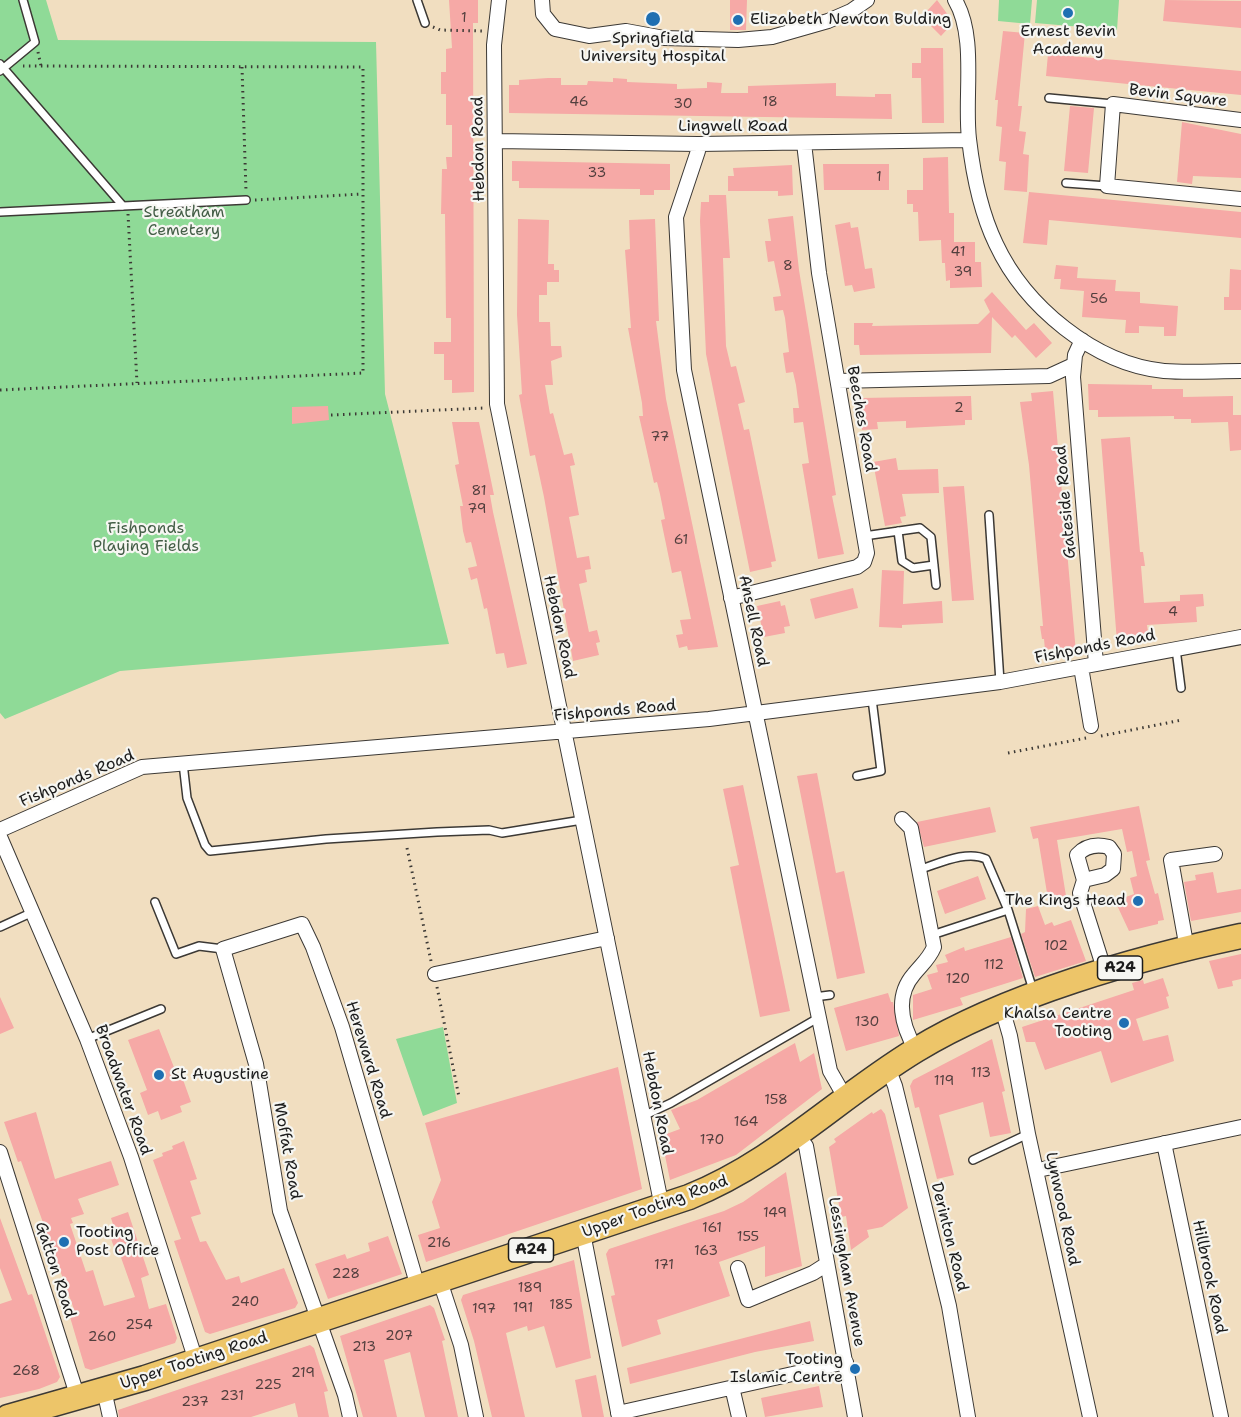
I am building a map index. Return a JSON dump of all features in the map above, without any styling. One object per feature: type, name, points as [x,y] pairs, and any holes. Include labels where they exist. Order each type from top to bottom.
[{"type":"highway","name":"Upper Tooting Road","points":[[104,1390],[662,1207],[732,1179],[798,1136],[888,1068],[916,1050],[1002,1008],[1034,995],[1106,972],[1241,936]]},
{"type":"highway","name":"A24","points":[[8,1417],[104,1390]]},
{"type":"street","name":"Hebdon Road","points":[[499,0],[494,45],[497,404],[662,1207]]},
{"type":"street","points":[[542,0],[543,14],[555,29],[577,34],[589,36],[626,31],[664,38],[738,40],[793,32],[843,15],[867,0]]},
{"type":"street","points":[[955,0],[965,24],[969,140],[984,213],[995,244],[1009,269],[1040,307],[1082,340],[1135,364],[1163,370],[1241,371]]},
{"type":"street","name":"Bevin Square","points":[[1107,186],[1113,104],[1241,120]]},
{"type":"street","name":"Lingwell Road","points":[[496,141],[698,144],[969,140]]},
{"type":"street","name":"Beeches Road","points":[[731,598],[856,567],[866,557],[819,273],[804,143]]},
{"type":"street","name":"Ansell Road","points":[[698,144],[698,151],[676,217],[684,370],[831,1077],[846,1099]]},
{"type":"street","points":[[1107,186],[1241,199]]},
{"type":"street","name":"Gateside Road","points":[[1082,340],[1073,365],[1096,664]]},
{"type":"street","points":[[838,381],[1049,376],[1073,365]]},
{"type":"street","name":"Fishponds Road","points":[[0,830],[142,767],[564,732],[872,699],[1000,681],[1241,637]]},
{"type":"street","points":[[1081,667],[1091,726]]},
{"type":"street","points":[[902,819],[911,828],[921,869],[934,947],[931,955],[915,972],[902,993],[903,1019],[916,1050]]},
{"type":"street","name":"Broadwater Road","points":[[0,837],[87,1040],[131,1157],[196,1361]]},
{"type":"street","points":[[1187,949],[1171,860],[1215,854]]},
{"type":"street","points":[[1084,880],[1080,893],[1106,972]]},
{"type":"street","name":"Hereward Road","points":[[224,949],[302,924],[313,947],[342,1027],[429,1284]]},
{"type":"street","points":[[435,974],[607,938]]},
{"type":"street","name":"Moffat Road","points":[[224,949],[255,1064],[280,1211],[320,1320],[350,1417]]},
{"type":"street","name":"Lynwood Road","points":[[1002,1008],[1010,1036],[1028,1134],[1038,1170],[1090,1417]]},
{"type":"street","name":"Derinton Road","points":[[888,1068],[895,1086],[949,1306],[968,1417]]},
{"type":"street","points":[[1038,1170],[1241,1127]]},
{"type":"street","name":"Lessingham Avenue","points":[[798,1136],[806,1146],[855,1417]]},
{"type":"street","name":"Hillbrook Road","points":[[1164,1143],[1221,1417]]},
{"type":"street","name":"Gatton Road","points":[[0,1152],[78,1398]]},
{"type":"street","points":[[583,1233],[619,1415],[846,1362]]},
{"type":"street","points":[[738,1268],[748,1300],[813,1273],[827,1264]]},
{"type":"street","points":[[429,1284],[461,1345],[476,1417]]},
{"type":"street","points":[[732,1387],[739,1417]]},
{"type":"street","points":[[104,1390],[110,1417]]},
{"type":"lane","points":[[23,0],[35,42],[3,67],[126,206]]},
{"type":"lane","points":[[417,0],[424,23]]},
{"type":"lane","points":[[1049,98],[1113,104]]},
{"type":"lane","points":[[1066,183],[1107,186]]},
{"type":"lane","points":[[0,212],[246,200]]},
{"type":"lane","points":[[989,514],[1000,681]]},
{"type":"lane","points":[[864,536],[920,528],[926,531],[931,537],[936,585]]},
{"type":"lane","points":[[898,531],[902,561],[912,568],[934,565]]},
{"type":"lane","points":[[1176,649],[1181,687]]},
{"type":"lane","points":[[857,776],[881,771],[872,699]]},
{"type":"lane","points":[[183,764],[187,798],[205,845],[210,851],[326,839],[437,832],[489,830],[502,833],[582,820]]},
{"type":"lane","points":[[921,869],[963,857],[979,856],[990,866],[1008,910],[1034,995]]},
{"type":"lane","points":[[156,902],[176,954],[199,946],[224,949]]},
{"type":"lane","points":[[932,935],[1008,910]]},
{"type":"lane","points":[[0,927],[33,912]]},
{"type":"lane","points":[[814,997],[830,995]]},
{"type":"lane","points":[[87,1040],[160,1009]]},
{"type":"lane","points":[[643,1116],[671,1103],[818,1018]]},
{"type":"lane","points":[[973,1160],[1028,1134]]},
{"type":"path","points":[[424,23],[440,30],[496,31]]},
{"type":"path","points":[[0,390],[363,373],[363,67],[3,67]]},
{"type":"path","points":[[242,67],[246,200],[362,194]]},
{"type":"path","points":[[126,206],[137,383]]},
{"type":"path","points":[[331,415],[484,408],[497,404]]},
{"type":"green space","points":[[0,0],[46,0],[58,40],[376,42],[385,394],[449,644],[120,671],[5,719],[0,713]]},
{"type":"green space","points":[[999,0],[1032,0],[1030,24],[998,21]]},
{"type":"green space","points":[[1037,0],[1119,0],[1117,30],[1035,23]]},
{"type":"green space","points":[[443,1027],[457,1103],[423,1116],[396,1039]]},
{"type":"building","points":[[449,0],[478,0],[478,23],[473,23],[474,392],[452,393],[452,380],[444,380],[444,354],[434,354],[434,342],[451,342],[451,318],[446,318],[445,214],[441,214],[442,169],[447,169],[446,157],[452,157],[452,125],[446,125],[446,94],[441,94],[441,72],[446,72],[446,49],[452,48]]},
{"type":"building","points":[[730,0],[747,0],[746,30],[730,30]]},
{"type":"building","points":[[937,0],[951,19],[948,22],[951,25],[941,36],[927,22],[932,16],[927,11]]},
{"type":"building","points":[[1165,0],[1241,1],[1241,28],[1163,21]]},
{"type":"building","points":[[1003,31],[1025,33],[1018,106],[1022,106],[1019,131],[1026,132],[1023,154],[1029,155],[1027,192],[1004,190],[1006,162],[999,161],[1002,127],[996,126],[998,100],[995,100]]},
{"type":"building","points":[[921,48],[943,48],[944,123],[922,123],[921,78],[912,78],[912,63],[921,63]]},
{"type":"building","points":[[1048,54],[1241,71],[1241,95],[1046,76]]},
{"type":"building","points":[[561,78],[561,85],[587,85],[588,81],[613,82],[613,78],[627,79],[627,82],[677,84],[677,89],[707,88],[707,82],[722,83],[721,93],[748,93],[748,86],[836,83],[836,96],[875,97],[875,94],[891,94],[892,119],[509,113],[509,85],[519,85],[519,80]]},
{"type":"building","points":[[1070,106],[1094,108],[1088,173],[1064,171]]},
{"type":"building","points":[[1182,122],[1241,134],[1241,178],[1193,176],[1192,184],[1177,182]]},
{"type":"building","points":[[948,157],[949,213],[954,213],[954,242],[975,242],[975,262],[981,262],[982,287],[950,288],[950,280],[946,281],[945,263],[942,263],[941,240],[919,241],[918,212],[913,212],[913,204],[907,204],[907,190],[923,190],[923,158]]},
{"type":"building","points":[[512,161],[670,164],[670,190],[654,190],[654,195],[640,195],[640,189],[519,188],[519,181],[512,181]]},
{"type":"building","points":[[823,164],[889,164],[889,190],[824,190]]},
{"type":"building","points":[[792,165],[793,195],[778,196],[778,191],[728,191],[728,176],[734,176],[733,168]]},
{"type":"building","points":[[1029,192],[1241,212],[1241,238],[1049,220],[1047,245],[1023,243]]},
{"type":"building","points":[[709,195],[726,195],[730,258],[723,258],[726,346],[731,367],[736,366],[745,402],[738,404],[744,430],[749,429],[776,561],[771,562],[772,567],[750,572],[706,354],[700,221],[701,202],[709,202]]},
{"type":"building","points":[[793,216],[799,270],[836,495],[832,496],[844,554],[818,559],[802,464],[809,463],[803,422],[794,423],[793,408],[799,408],[796,385],[793,372],[786,373],[783,353],[789,352],[785,318],[783,310],[775,311],[773,297],[781,296],[774,261],[768,262],[765,241],[771,241],[768,219]]},
{"type":"building","points":[[518,219],[549,220],[548,264],[554,264],[554,270],[559,270],[559,282],[547,282],[547,295],[539,295],[539,322],[550,322],[551,346],[561,346],[562,357],[551,361],[553,385],[545,385],[550,414],[553,413],[564,455],[572,453],[575,465],[570,466],[579,515],[569,517],[577,558],[589,556],[591,569],[585,570],[587,582],[579,584],[589,632],[597,630],[600,642],[596,643],[599,655],[573,661],[544,497],[535,455],[530,456],[519,395],[522,394],[517,315]]},
{"type":"building","points":[[655,219],[659,321],[656,321],[666,399],[718,647],[688,650],[687,646],[679,648],[676,635],[683,634],[680,620],[691,619],[681,571],[672,573],[661,520],[665,519],[660,494],[657,482],[654,483],[639,416],[643,416],[642,403],[628,328],[631,328],[625,250],[630,249],[629,220]]},
{"type":"building","points":[[850,222],[851,228],[858,227],[865,269],[872,268],[875,288],[854,292],[852,285],[845,286],[835,225]]},
{"type":"building","points":[[1056,265],[1078,267],[1077,278],[1116,280],[1115,291],[1140,292],[1140,303],[1178,306],[1176,336],[1164,336],[1164,327],[1139,326],[1139,333],[1125,333],[1126,320],[1082,317],[1084,291],[1060,289],[1061,279],[1054,279]]},
{"type":"building","points":[[1230,269],[1241,270],[1241,310],[1224,310],[1224,297],[1229,297]]},
{"type":"building","points":[[992,292],[1026,330],[1034,323],[1052,343],[1036,358],[1015,335],[1012,338],[992,317],[991,353],[860,355],[859,345],[854,345],[854,323],[873,323],[872,326],[978,324],[990,312],[984,300]]},
{"type":"building","points":[[1088,384],[1152,385],[1152,389],[1183,389],[1183,397],[1233,396],[1233,415],[1241,415],[1241,450],[1230,451],[1228,422],[1191,423],[1191,419],[1174,419],[1174,416],[1098,417],[1098,410],[1089,410]]},
{"type":"building","points":[[1053,391],[1076,653],[1055,655],[1054,648],[1045,650],[1040,626],[1043,626],[1029,465],[1020,402],[1032,401],[1031,393]]},
{"type":"building","points":[[971,396],[972,420],[965,420],[965,425],[906,428],[906,421],[877,422],[878,429],[862,430],[861,398]]},
{"type":"building","points":[[328,406],[329,420],[292,424],[292,407]]},
{"type":"building","points":[[452,422],[479,422],[494,495],[490,495],[493,512],[527,664],[507,668],[504,653],[496,654],[487,608],[484,609],[477,578],[471,580],[468,568],[477,566],[471,542],[466,543],[463,531],[460,506],[463,506],[455,465],[459,464]]},
{"type":"building","points":[[1130,437],[1140,552],[1143,552],[1145,566],[1141,566],[1144,603],[1180,601],[1180,595],[1203,594],[1204,606],[1196,607],[1197,622],[1147,625],[1149,639],[1117,642],[1101,439]]},
{"type":"building","points":[[896,458],[898,470],[938,469],[939,493],[902,494],[906,516],[900,517],[902,523],[885,526],[873,462]]},
{"type":"building","points":[[964,486],[974,600],[952,601],[943,487]]},
{"type":"building","points":[[882,570],[904,571],[903,604],[942,601],[943,623],[902,625],[902,628],[879,627]]},
{"type":"building","points":[[853,588],[858,608],[815,619],[810,599]]},
{"type":"building","points":[[780,601],[781,606],[785,605],[790,626],[784,627],[785,633],[764,637],[757,606]]},
{"type":"building","points":[[817,773],[836,873],[844,871],[865,973],[837,979],[797,776]]},
{"type":"building","points":[[743,785],[790,1011],[760,1017],[730,867],[739,865],[723,789]]},
{"type":"building","points":[[1139,806],[1150,860],[1146,861],[1155,894],[1158,893],[1164,920],[1158,921],[1158,924],[1129,931],[1115,901],[1134,894],[1130,878],[1137,876],[1132,851],[1127,852],[1122,829],[1057,840],[1066,896],[1048,899],[1038,838],[1033,839],[1030,827]]},
{"type":"building","points":[[990,807],[996,832],[924,847],[917,822]]},
{"type":"building","points":[[1213,872],[1217,893],[1241,889],[1241,912],[1191,921],[1184,882],[1196,880],[1195,875]]},
{"type":"building","points":[[978,876],[986,899],[945,914],[937,891]]},
{"type":"building","points":[[1038,906],[1045,925],[1052,922],[1054,926],[1071,920],[1086,961],[1035,977],[1021,934],[1025,932],[1026,909]]},
{"type":"building","points":[[1011,937],[1023,978],[960,998],[963,1005],[913,1020],[913,995],[932,989],[927,975],[938,972],[936,965],[948,962],[945,955],[964,947],[965,951]]},
{"type":"building","points":[[1241,954],[1241,979],[1232,981],[1233,986],[1218,989],[1209,961]]},
{"type":"building","points":[[1163,978],[1169,996],[1166,997],[1169,1008],[1136,1019],[1143,1041],[1168,1035],[1174,1061],[1111,1083],[1101,1051],[1045,1070],[1035,1042],[1026,1042],[1022,1027],[1134,990],[1132,983],[1143,980],[1144,984]]},
{"type":"building","points":[[888,993],[893,1002],[899,1036],[846,1051],[834,1008]]},
{"type":"building","points":[[0,997],[14,1028],[0,1034]]},
{"type":"building","name":"St Augustine","points":[[159,1029],[177,1075],[181,1074],[191,1102],[180,1106],[182,1112],[161,1120],[158,1111],[148,1115],[140,1093],[147,1090],[128,1040]]},
{"type":"building","points":[[992,1039],[1005,1091],[1002,1092],[1011,1133],[990,1137],[983,1102],[939,1115],[954,1175],[937,1179],[919,1107],[915,1108],[910,1086],[913,1080]]},
{"type":"building","points":[[795,1043],[800,1062],[814,1053],[822,1089],[736,1155],[670,1180],[661,1136],[680,1129],[671,1110],[697,1100]]},
{"type":"building","points":[[618,1067],[642,1189],[426,1262],[418,1235],[440,1228],[432,1202],[441,1180],[425,1123]]},
{"type":"building","points":[[881,1109],[885,1114],[908,1208],[882,1227],[867,1230],[869,1237],[851,1250],[846,1216],[841,1217],[829,1147],[836,1142],[834,1139],[872,1112],[873,1114]]},
{"type":"building","points":[[36,1112],[55,1179],[111,1161],[119,1185],[78,1199],[84,1214],[71,1218],[73,1223],[70,1224],[86,1272],[93,1270],[104,1306],[135,1297],[118,1249],[115,1250],[110,1236],[116,1234],[111,1218],[128,1212],[149,1275],[141,1278],[149,1309],[166,1304],[177,1338],[175,1343],[91,1370],[85,1368],[70,1317],[76,1315],[21,1161],[18,1162],[4,1122]]},
{"type":"building","points":[[184,1141],[197,1179],[190,1181],[201,1214],[191,1217],[200,1242],[206,1241],[226,1280],[239,1276],[241,1283],[284,1268],[298,1303],[295,1308],[210,1334],[205,1332],[174,1241],[181,1239],[153,1160],[173,1149],[172,1146]]},
{"type":"building","points":[[786,1172],[802,1266],[765,1277],[765,1246],[719,1262],[730,1296],[657,1320],[661,1334],[622,1347],[611,1296],[615,1295],[606,1254],[609,1249],[724,1211],[743,1202]]},
{"type":"building","points":[[0,1218],[28,1295],[32,1294],[60,1377],[57,1382],[39,1389],[0,1398],[0,1304],[12,1300],[0,1268]]},
{"type":"building","points":[[388,1236],[402,1274],[328,1299],[315,1264],[345,1254],[347,1259],[370,1251],[368,1243]]},
{"type":"building","points":[[574,1260],[591,1358],[556,1368],[544,1326],[528,1331],[527,1326],[506,1333],[525,1417],[492,1417],[474,1341],[461,1300],[463,1295]]},
{"type":"building","points":[[430,1305],[434,1308],[445,1340],[442,1341],[458,1417],[425,1417],[410,1352],[384,1360],[397,1417],[363,1417],[340,1336]]},
{"type":"building","points":[[810,1321],[814,1341],[755,1352],[630,1384],[627,1368]]},
{"type":"building","points":[[310,1345],[314,1348],[328,1391],[324,1392],[329,1417],[298,1417],[295,1403],[251,1417],[119,1417],[118,1410]]},
{"type":"building","points":[[596,1375],[604,1417],[582,1417],[575,1380]]},
{"type":"building","points":[[819,1386],[823,1407],[765,1417],[761,1398]]},
{"type":"place","name":"Ernest Bevin Academy","points":[[1068,13]]},
{"type":"place","name":"Springfield University Hospital","points":[[653,19]]},
{"type":"place","name":"Elizabeth Newton Bulding","points":[[738,20]]},
{"type":"place","name":"The Kings Head","points":[[1138,901]]},
{"type":"place","name":"Khalsa Centre Tooting","points":[[1124,1023]]},
{"type":"place","name":"St Augustine","points":[[159,1075]]},
{"type":"place","name":"Tooting Post Office","points":[[64,1242]]},
{"type":"place","name":"Tooting Islamic Centre","points":[[855,1369]]},
{"type":"park label","name":"Streatham Cemetery","points":[[184,222]]},
{"type":"park label","name":"Fishponds Playing Fields","points":[[146,538]]}]
